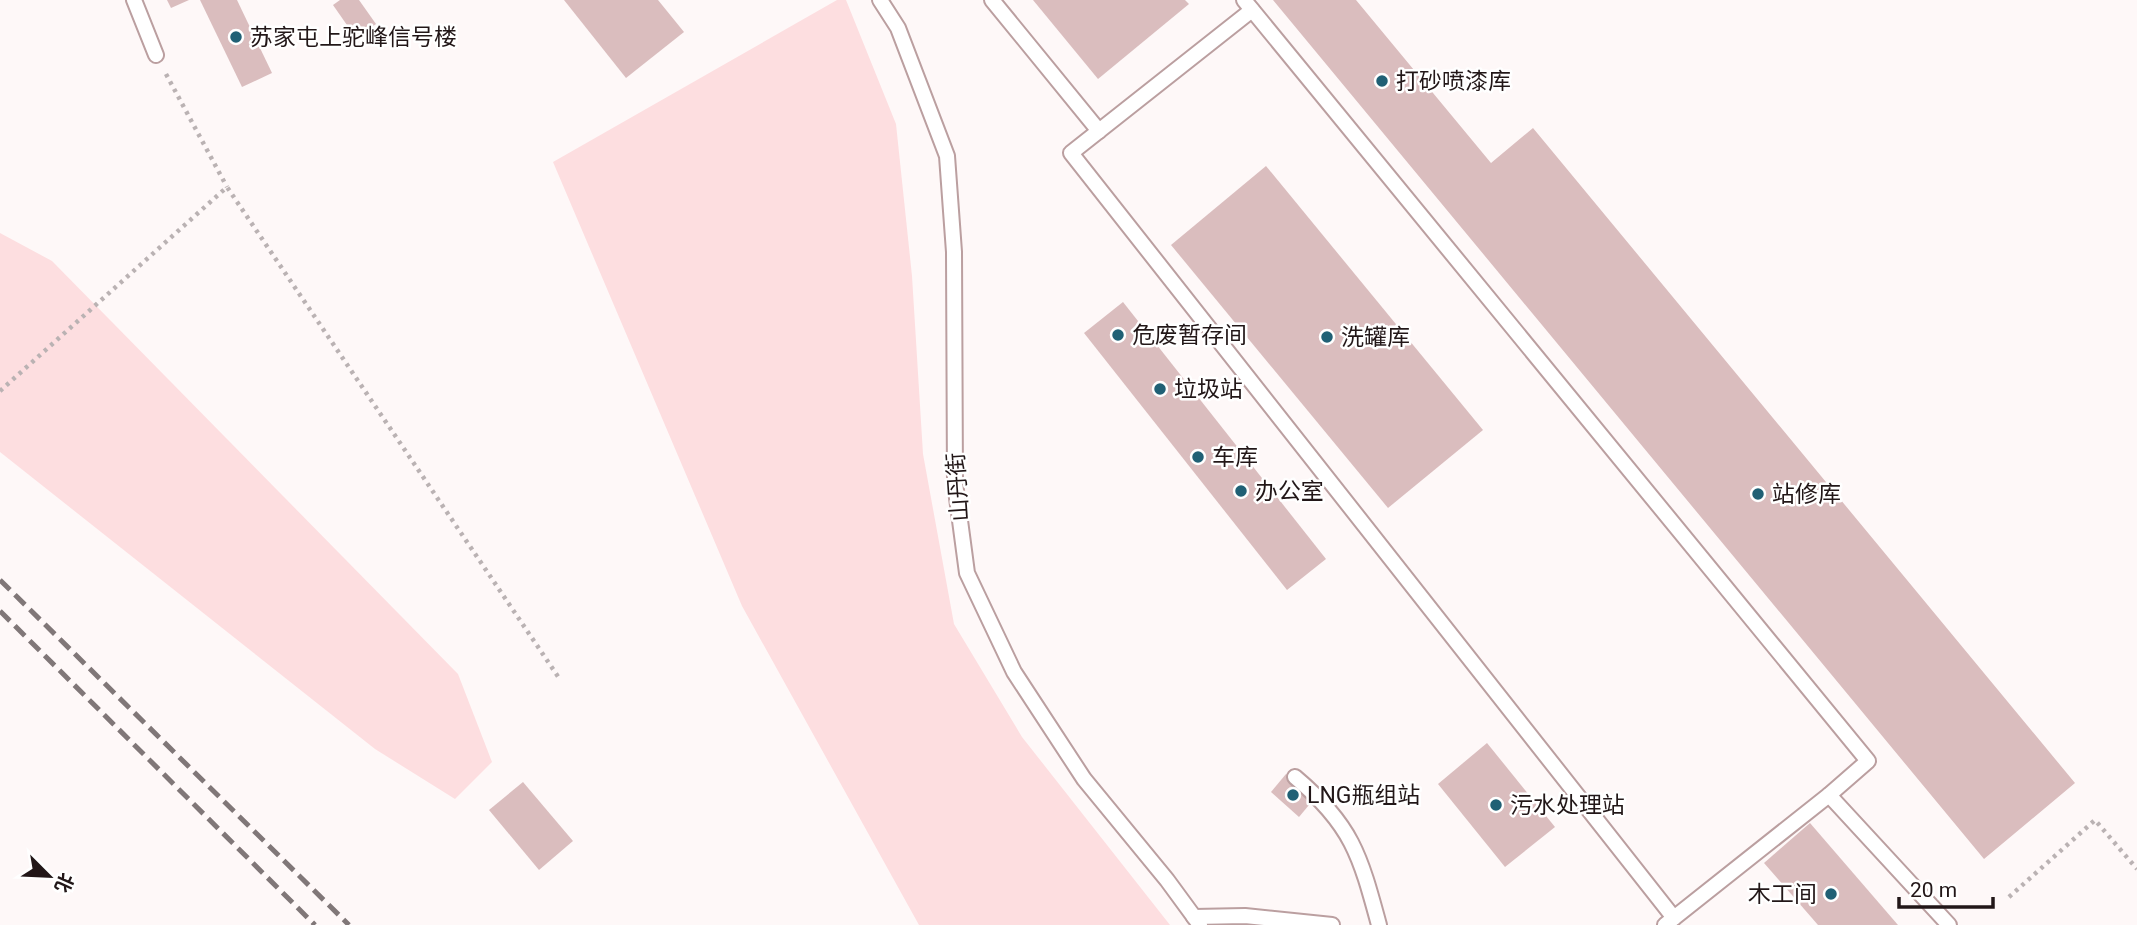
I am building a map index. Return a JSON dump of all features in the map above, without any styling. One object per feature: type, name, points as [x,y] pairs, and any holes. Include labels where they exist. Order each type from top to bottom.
[{"type":"lane","points":[[134,0],[156,55]]},
{"type":"lane","name":"山丹街","points":[[880,0],[898,29],[947,156],[954,252],[955,483],[967,573],[1014,672],[1084,779],[1197,921]]},
{"type":"lane","points":[[992,0],[1098,131]]},
{"type":"lane","points":[[1248,5],[1868,761],[1670,922],[1071,153],[1098,131],[1248,5]]},
{"type":"lane","points":[[1295,777],[1327,804],[1359,855],[1379,925]]},
{"type":"lane","points":[[1829,795],[1949,925]]},
{"type":"lane","points":[[1197,921],[1245,916],[1332,925]]},
{"type":"path","points":[[156,55],[227,187],[559,678]]},
{"type":"path","points":[[0,391],[227,187]]},
{"type":"path","points":[[2009,897],[2095,820],[2137,869]]},
{"type":"shaded area","points":[[837,0],[846,0],[896,124],[912,276],[923,454],[954,624],[1022,737],[1170,925],[919,925],[742,606],[553,162]]},
{"type":"shaded area","points":[[0,233],[52,261],[458,674],[492,762],[455,799],[375,749],[0,452]]},
{"type":"building","name":"苏家屯上驼峰信号楼","points":[[167,0],[189,0],[171,8]]},
{"type":"building","name":"苏家屯上驼峰信号楼","points":[[200,0],[237,0],[272,73],[242,87]]},
{"type":"building","points":[[340,0],[359,0],[376,24],[356,38],[333,5]]},
{"type":"building","points":[[564,0],[658,0],[684,32],[626,78]]},
{"type":"building","points":[[1033,0],[1185,0],[1189,4],[1098,79]]},
{"type":"building","name":"站修库","points":[[1273,0],[1356,0],[1491,163],[1533,128],[2075,783],[1984,859]]},
{"type":"building","name":"洗罐库","points":[[1266,166],[1483,430],[1388,508],[1171,245]]},
{"type":"building","points":[[1123,302],[1326,559],[1287,590],[1084,333]]},
{"type":"building","name":"污水处理站","points":[[1487,743],[1555,827],[1505,867],[1438,784]]},
{"type":"building","name":"LNG瓶组站","points":[[1286,774],[1314,799],[1299,817],[1271,792]]},
{"type":"building","points":[[523,782],[573,841],[539,870],[489,810]]},
{"type":"building","name":"木工间","points":[[1810,823],[1898,925],[1818,925],[1764,863]]},
{"type":"railway","points":[[0,580],[349,925]]},
{"type":"railway","points":[[0,611],[315,925]]},
{"type":"place","name":"苏家屯上驼峰信号楼","points":[[236,37]]},
{"type":"place","name":"打砂喷漆库","points":[[1382,81]]},
{"type":"place","name":"危废暂存间","points":[[1118,335]]},
{"type":"place","name":"洗罐库","points":[[1327,337]]},
{"type":"place","name":"垃圾站","points":[[1160,389]]},
{"type":"place","name":"车库","points":[[1198,457]]},
{"type":"place","name":"办公室","points":[[1241,491]]},
{"type":"place","name":"站修库","points":[[1758,494]]},
{"type":"place","name":"LNG瓶组站","points":[[1293,795]]},
{"type":"place","name":"污水处理站","points":[[1496,805]]},
{"type":"place","name":"木工间","points":[[1831,894]]}]
